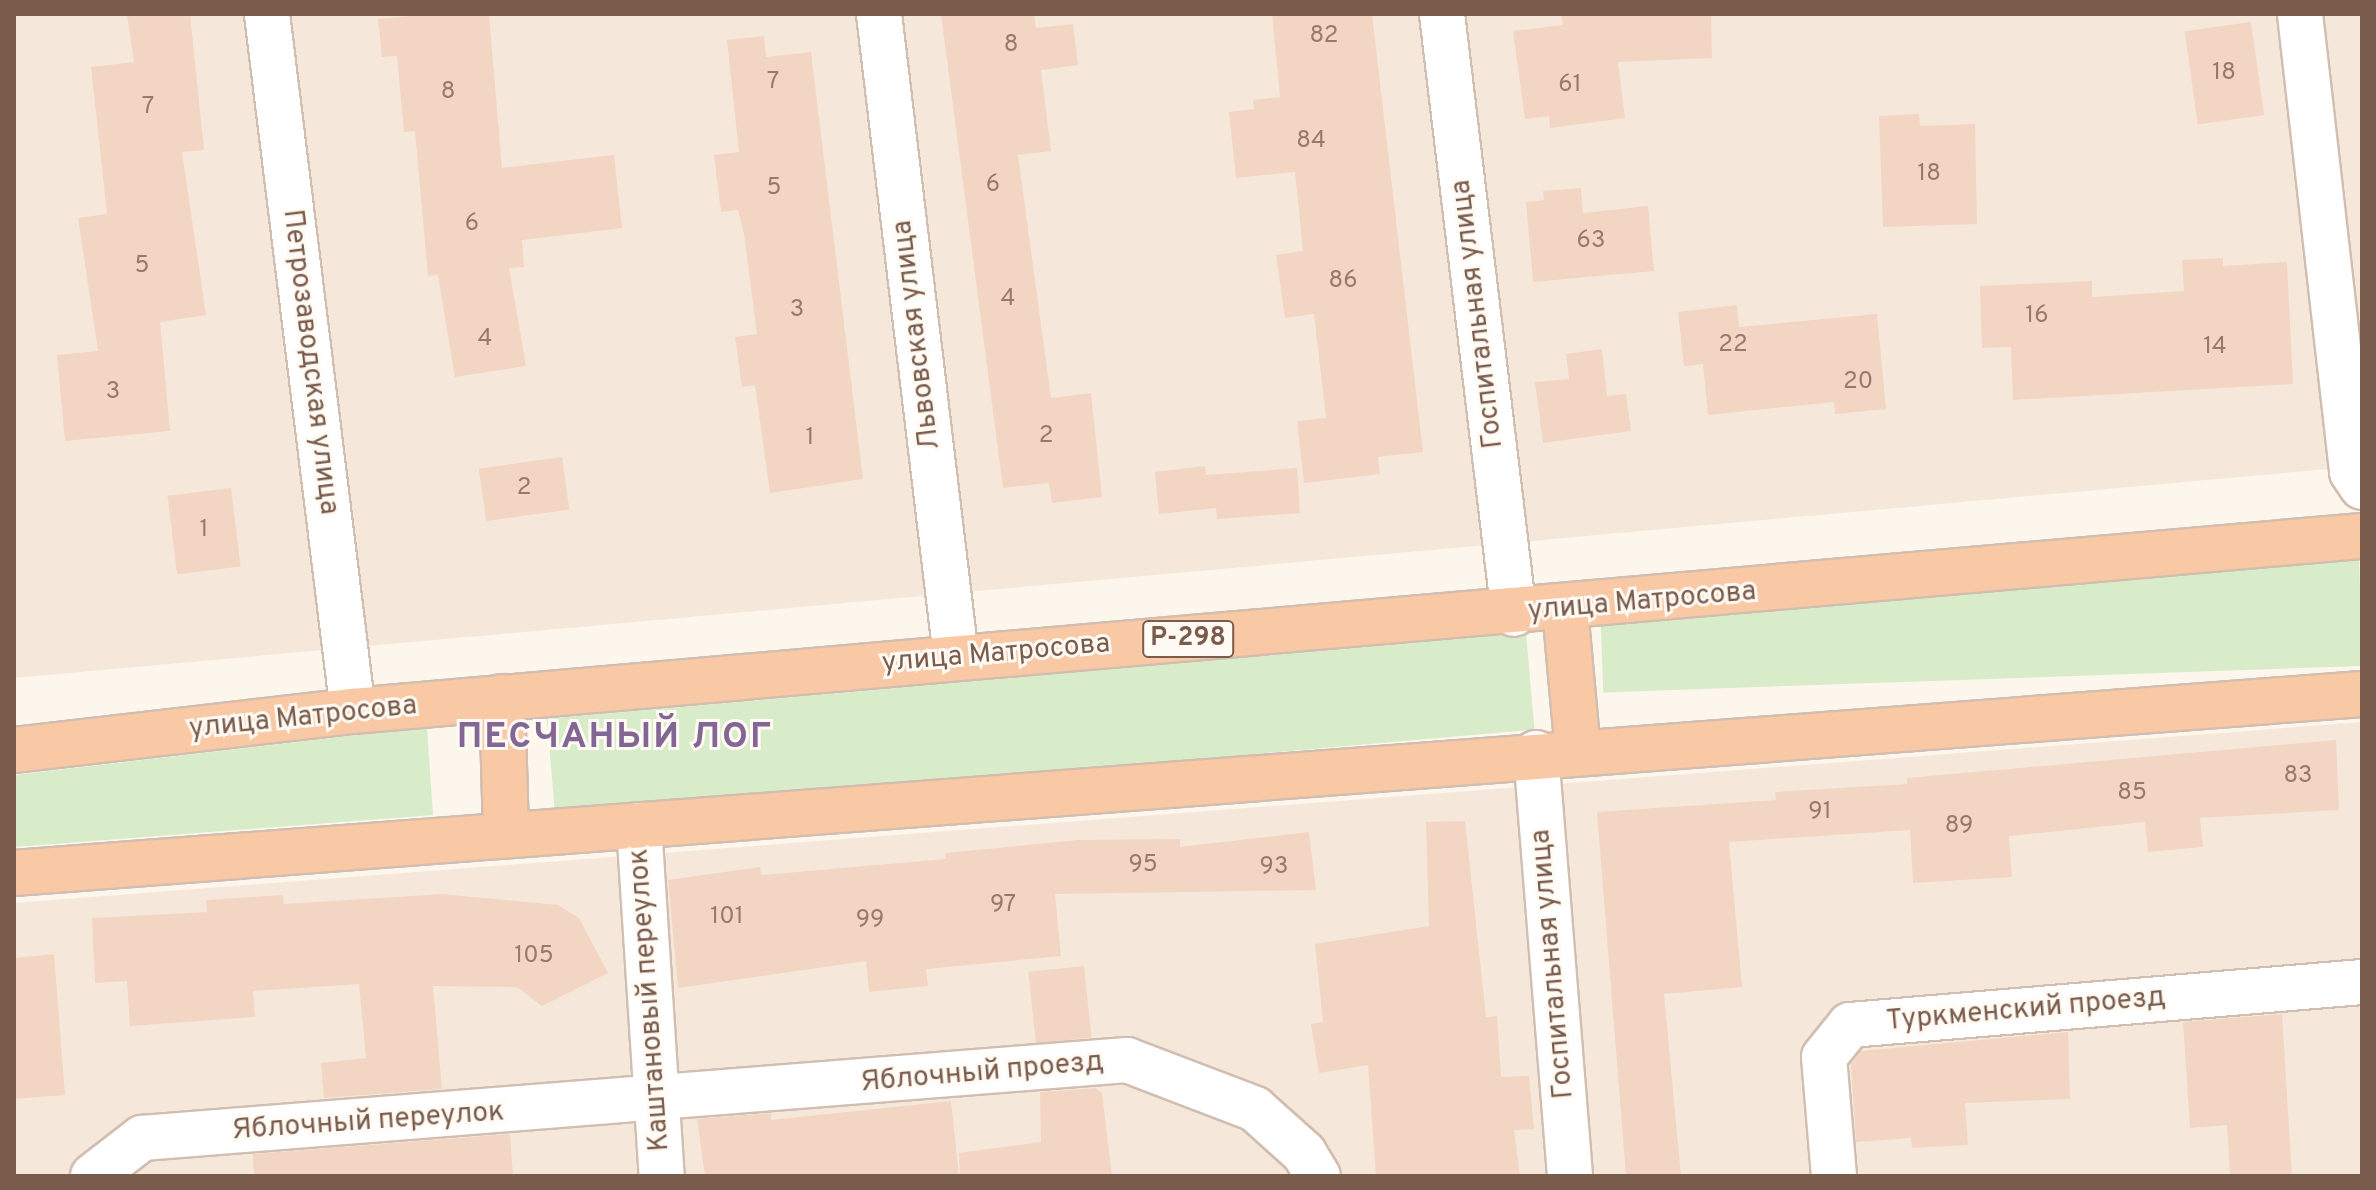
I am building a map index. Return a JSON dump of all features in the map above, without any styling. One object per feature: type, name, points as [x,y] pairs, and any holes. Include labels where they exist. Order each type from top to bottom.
[{"type":"highway","name":"улица Матросова","points":[[14,750],[502,697],[956,657],[1514,614],[2362,536]]},
{"type":"highway","points":[[1565,609],[1578,751]]},
{"type":"highway","points":[[14,873],[1536,753],[2362,694]]},
{"type":"highway","points":[[502,697],[506,833]]},
{"type":"street","name":"Петрозаводская улица","points":[[267,14],[353,711]]},
{"type":"street","name":"Львовская улица","points":[[879,14],[956,657]]},
{"type":"street","name":"Госпитальная улица","points":[[1442,14],[1514,614]]},
{"type":"street","points":[[2300,14],[2352,472],[2362,487]]},
{"type":"street","name":"Госпитальная улица","points":[[1536,753],[1570,1176]]},
{"type":"street","name":"Каштановый переулок","points":[[639,825],[662,1176]]},
{"type":"street","name":"Туркменский проезд","points":[[1834,1176],[1824,1057],[1850,1025],[2362,982]]},
{"type":"street","name":"Яблочный проезд","points":[[656,1101],[1127,1060],[1255,1109],[1304,1153],[1318,1176]]},
{"type":"street","name":"Яблочный переулок","points":[[93,1176],[142,1138],[656,1101]]},
{"type":"shaded area","points":[[14,14],[2362,14],[2362,466],[14,678]]},
{"type":"shaded area","points":[[2362,722],[2362,1176],[14,1176],[14,903]]},
{"type":"green space","points":[[2359,559],[2362,666],[1603,692],[1599,586]]},
{"type":"green space","points":[[1526,633],[1534,730],[555,815],[547,719]]},
{"type":"green space","points":[[427,727],[433,815],[14,847],[14,775]]},
{"type":"building","points":[[127,14],[190,14],[204,150],[182,152],[206,315],[160,322],[170,431],[65,441],[57,355],[98,351],[78,218],[107,214],[91,67],[134,62]]},
{"type":"building","points":[[432,14],[489,14],[502,168],[614,155],[622,228],[522,240],[524,267],[509,268],[526,366],[455,377],[438,275],[428,276],[415,131],[404,132],[397,56],[382,57],[378,19]]},
{"type":"building","points":[[941,14],[1034,14],[1036,28],[1073,24],[1078,65],[1041,70],[1051,151],[1018,155],[1051,398],[1091,393],[1102,497],[1052,503],[1049,483],[1003,488]]},
{"type":"building","points":[[1272,14],[1372,14],[1423,452],[1378,457],[1380,474],[1304,483],[1297,421],[1326,418],[1314,314],[1285,318],[1276,255],[1303,251],[1295,172],[1236,178],[1229,112],[1254,109],[1253,100],[1280,97]]},
{"type":"building","points":[[1561,14],[1711,14],[1712,58],[1618,62],[1625,118],[1550,128],[1549,116],[1525,119],[1513,31],[1563,25]]},
{"type":"building","points":[[2251,22],[2264,115],[2198,124],[2185,31]]},
{"type":"building","points":[[764,36],[766,57],[811,52],[863,479],[770,493],[755,385],[742,387],[735,337],[757,334],[744,234],[738,210],[721,212],[714,155],[739,152],[727,40]]},
{"type":"building","points":[[1919,114],[1920,126],[1975,124],[1977,224],[1883,227],[1879,116]]},
{"type":"building","points":[[1581,188],[1583,213],[1648,206],[1654,271],[1533,282],[1526,202],[1544,200],[1543,191]]},
{"type":"building","points":[[2223,258],[2223,266],[2287,262],[2293,384],[2013,400],[2011,347],[1982,348],[1980,286],[2092,281],[2092,297],[2184,291],[2182,260]]},
{"type":"building","points":[[1737,305],[1739,327],[1877,314],[1886,409],[1835,414],[1834,402],[1708,415],[1703,364],[1684,366],[1678,312]]},
{"type":"building","points":[[1602,349],[1607,396],[1626,394],[1631,431],[1543,443],[1535,382],[1569,379],[1566,354]]},
{"type":"building","points":[[562,457],[569,509],[486,521],[479,469]]},
{"type":"building","points":[[1205,466],[1206,475],[1297,468],[1300,513],[1217,519],[1216,508],[1159,514],[1155,472]]},
{"type":"building","points":[[231,488],[241,566],[177,574],[167,496]]},
{"type":"building","points":[[2336,740],[2339,810],[2200,818],[2203,847],[2148,852],[2145,822],[2009,836],[2012,877],[1913,883],[1910,830],[1729,842],[1742,987],[1664,994],[1681,1176],[1626,1176],[1597,812],[1776,800],[1775,792],[1907,784],[1907,778]]},
{"type":"building","points":[[1465,821],[1486,1017],[1497,1016],[1501,1077],[1529,1076],[1534,1129],[1514,1130],[1520,1176],[1376,1176],[1368,1065],[1319,1073],[1311,1024],[1323,1022],[1315,944],[1429,926],[1426,822]]},
{"type":"building","points":[[1309,832],[1316,890],[1055,894],[1061,956],[926,969],[928,986],[869,992],[866,961],[678,988],[668,880],[760,867],[761,875],[946,859],[945,853],[1079,840],[1180,839],[1180,847]]},
{"type":"building","points":[[443,894],[558,905],[579,918],[608,973],[542,1006],[517,987],[433,986],[442,1089],[324,1098],[321,1063],[366,1058],[359,984],[253,991],[255,1017],[130,1026],[127,981],[95,983],[92,918],[207,912],[206,900],[283,895],[284,904]]},
{"type":"building","points":[[54,954],[65,1095],[14,1099],[14,958]]},
{"type":"building","points":[[1084,966],[1092,1038],[1036,1043],[1028,972]]},
{"type":"building","points":[[2282,1014],[2292,1176],[2230,1176],[2227,1125],[2190,1128],[2183,1022]]},
{"type":"building","points":[[2068,1032],[2070,1099],[1965,1103],[1968,1145],[1912,1148],[1911,1138],[1856,1142],[1851,1064],[1861,1051]]},
{"type":"building","points":[[1096,1088],[1102,1093],[1112,1176],[960,1176],[959,1153],[1041,1142],[1040,1092]]},
{"type":"building","points":[[951,1101],[959,1176],[705,1176],[697,1119],[771,1113],[771,1120]]},
{"type":"building","points":[[510,1134],[513,1176],[254,1176],[253,1154]]},
{"type":"district","name":"ПЕСЧАНЫЙ ЛОГ","points":[[615,739]]}]
